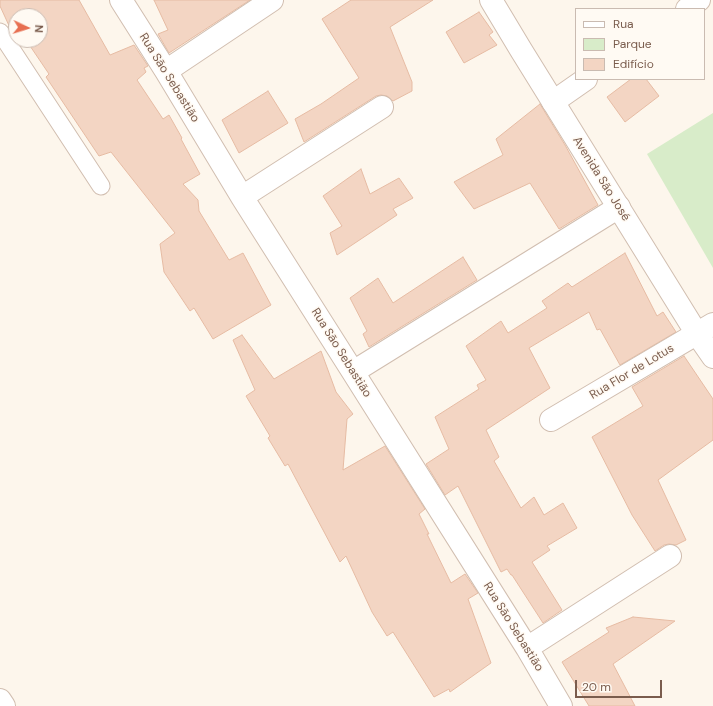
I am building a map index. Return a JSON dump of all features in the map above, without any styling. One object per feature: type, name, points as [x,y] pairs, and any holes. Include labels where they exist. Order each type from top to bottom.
[{"type":"street","name":"Rua São Sebastião","points":[[121,0],[242,197],[527,648],[561,706]]},
{"type":"street","points":[[166,71],[272,0]]},
{"type":"street","name":"Avenida São José","points":[[491,0],[618,207],[705,329],[713,357]]},
{"type":"street","points":[[688,8],[700,0]]},
{"type":"street","points":[[553,102],[585,80]]},
{"type":"street","points":[[242,197],[382,107]]},
{"type":"street","points":[[354,372],[618,207]]},
{"type":"street","name":"Rua Flor de Lotus","points":[[551,420],[705,329]]},
{"type":"street","points":[[527,648],[670,556]]},
{"type":"street","points":[[0,700],[4,706]]},
{"type":"lane","points":[[0,32],[101,186]]},
{"type":"green space","points":[[713,113],[713,268],[647,154]]},
{"type":"building","points":[[0,0],[79,0],[110,55],[134,45],[148,66],[144,68],[146,72],[137,80],[163,119],[169,115],[200,174],[183,184],[198,200],[199,211],[229,260],[243,253],[271,305],[213,339],[194,308],[190,311],[164,272],[160,244],[175,233],[111,152],[99,156],[46,77],[49,74],[31,48],[48,48],[48,8],[8,8],[8,23],[0,6]]},
{"type":"building","points":[[154,0],[250,0],[169,53],[158,34],[168,30]]},
{"type":"building","points":[[351,0],[433,0],[390,27],[412,82],[412,91],[393,101],[387,96],[376,96],[304,142],[295,119],[321,104],[359,78],[322,19]]},
{"type":"building","points":[[479,12],[493,32],[489,35],[497,45],[464,63],[446,32]]},
{"type":"building","points":[[630,80],[647,80],[659,96],[625,122],[607,97]]},
{"type":"building","points":[[268,91],[288,123],[239,153],[222,120]]},
{"type":"building","points":[[540,104],[565,145],[598,205],[559,229],[530,183],[474,209],[454,182],[503,155],[496,139]]},
{"type":"building","points":[[361,169],[370,194],[399,178],[413,198],[393,209],[397,215],[337,255],[330,233],[342,226],[323,196]]},
{"type":"building","points":[[625,253],[657,316],[663,312],[676,332],[620,365],[600,329],[597,330],[589,312],[529,348],[550,388],[486,430],[499,457],[494,461],[521,508],[534,497],[544,515],[563,503],[577,528],[547,546],[550,550],[532,562],[562,610],[543,623],[512,575],[507,569],[501,572],[458,486],[445,495],[426,464],[449,449],[435,417],[479,389],[477,385],[486,380],[466,346],[501,321],[508,333],[547,308],[542,301],[568,283],[572,287]]},
{"type":"building","points":[[463,257],[477,280],[369,347],[363,334],[367,331],[350,298],[378,278],[393,303]]},
{"type":"building","points":[[242,335],[274,379],[321,351],[336,392],[353,414],[347,419],[343,470],[385,446],[425,509],[419,514],[451,583],[465,574],[478,593],[468,599],[491,663],[450,692],[449,689],[434,697],[393,632],[387,636],[372,612],[346,556],[340,562],[288,464],[285,466],[268,438],[270,436],[246,396],[255,390],[233,340]]},
{"type":"building","points":[[684,356],[713,399],[713,440],[658,480],[686,540],[676,545],[664,545],[655,551],[632,515],[592,437],[643,406],[632,387]]},
{"type":"building","points":[[633,617],[675,621],[613,664],[635,706],[589,706],[562,662],[609,632],[606,628]]}]
